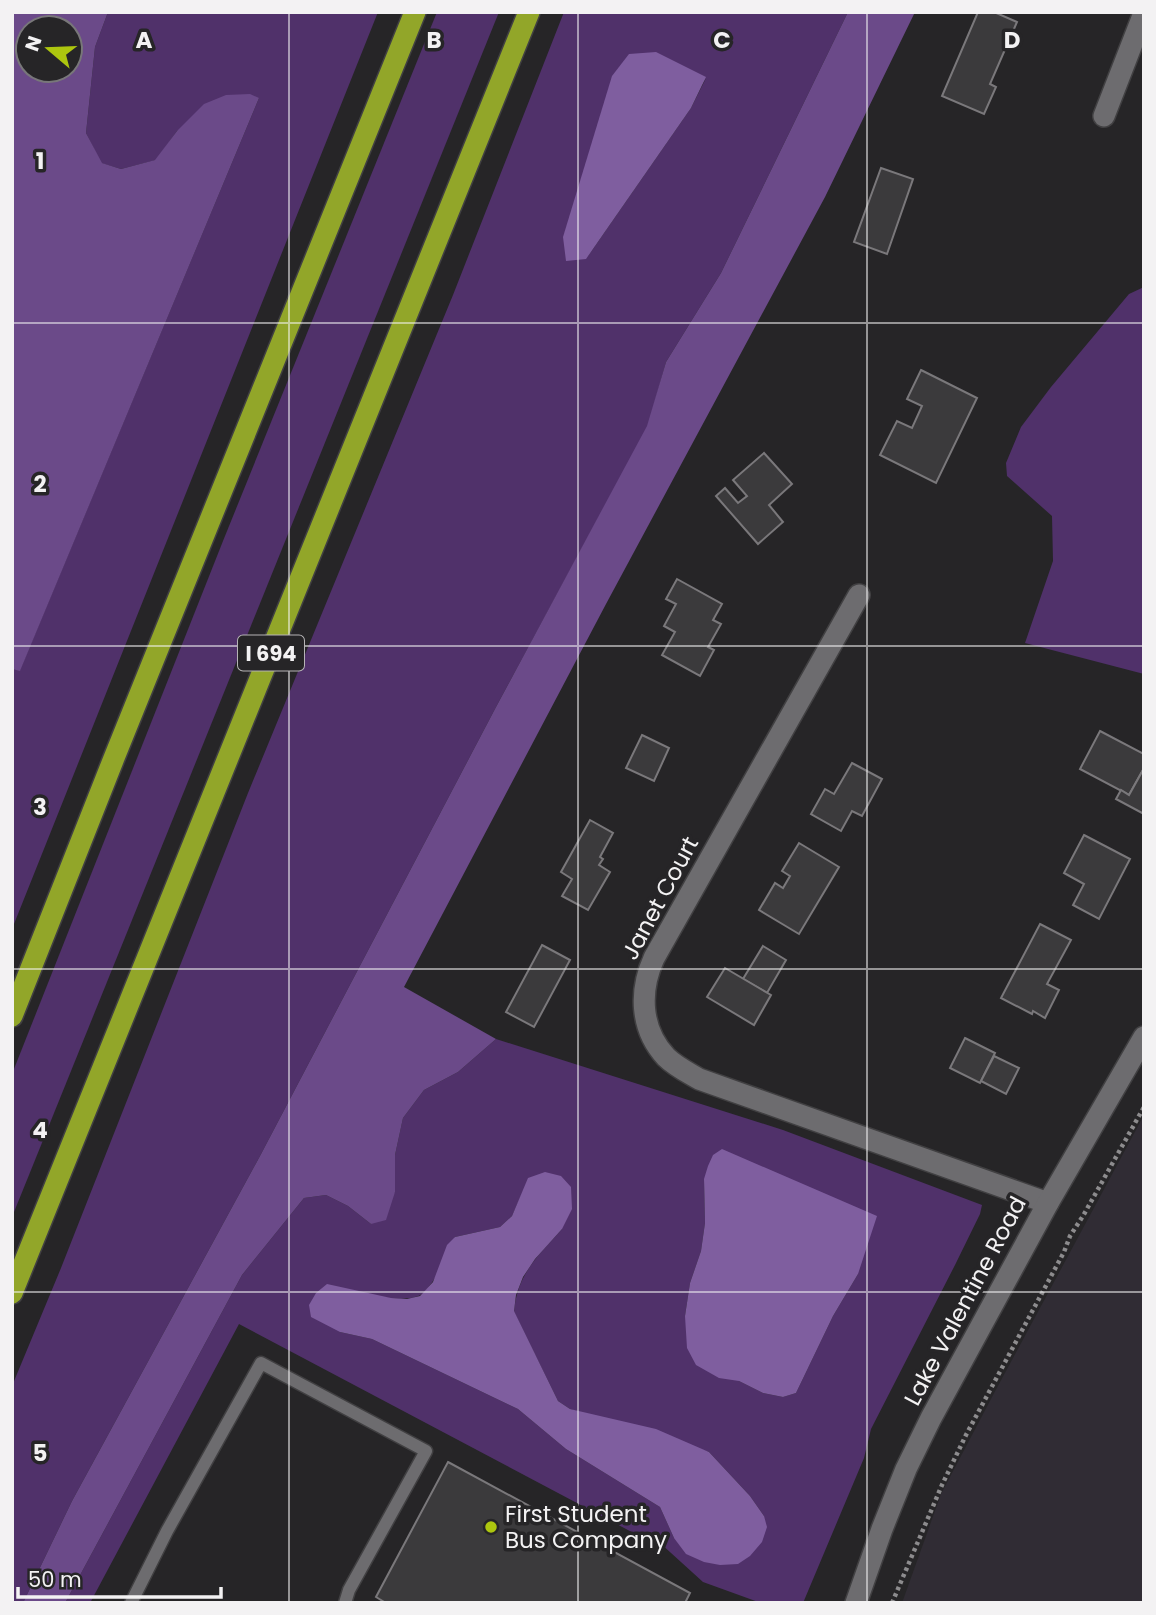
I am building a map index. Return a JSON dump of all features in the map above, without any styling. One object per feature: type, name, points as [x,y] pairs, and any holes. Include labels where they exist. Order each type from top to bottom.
[{"type":"highway","points":[[12,1016],[415,12]]},
{"type":"highway","name":"I 694","points":[[12,1293],[529,12]]},
{"type":"street","points":[[1104,116],[1144,13]]},
{"type":"street","name":"Janet Court","points":[[859,595],[654,958],[645,983],[645,1013],[654,1040],[666,1056],[699,1079],[1048,1203]]},
{"type":"street","name":"Lake Valentine Road","points":[[856,1603],[906,1469],[931,1418],[1048,1203],[1144,1037]]},
{"type":"lane","points":[[131,1603],[167,1531],[261,1363],[426,1451],[349,1590],[345,1603]]},
{"type":"path","points":[[892,1603],[966,1435],[1070,1236],[1144,1107]]},
{"type":"shaded area","points":[[12,12],[108,12],[95,47],[86,133],[102,163],[121,169],[155,160],[177,131],[204,104],[226,95],[250,94],[259,98],[20,671],[12,669]]},
{"type":"shaded area","points":[[108,12],[378,12],[12,929],[12,669],[20,670],[259,98],[177,131],[156,160],[121,169],[101,163],[86,133],[95,47]]},
{"type":"shaded area","points":[[437,12],[499,12],[12,1217],[12,1074],[223,541]]},
{"type":"shaded area","points":[[564,12],[848,12],[721,273],[666,362],[648,426],[496,707],[260,1156],[72,1501],[23,1603],[12,1603],[12,1386],[248,793],[453,295]],"holes":[[[706,78],[691,108],[586,259]]]},
{"type":"shaded area","points":[[848,12],[915,12],[825,197],[404,987],[496,1039],[458,1072],[424,1090],[403,1118],[395,1155],[395,1192],[386,1220],[371,1224],[348,1206],[326,1195],[304,1198],[242,1275],[65,1603],[23,1603],[72,1501],[260,1156],[647,426],[666,362],[721,273]]},
{"type":"shaded area","points":[[656,52],[706,77],[691,108],[586,259],[566,261],[563,237],[612,76],[629,54]]},
{"type":"shaded area","points":[[1144,287],[1144,674],[1025,643],[1053,561],[1052,516],[1007,476],[1006,463],[1021,427],[1051,387],[1129,294]]},
{"type":"shaded area","points":[[496,1039],[783,1130],[982,1205],[955,1265],[871,1429],[864,1458],[803,1603],[761,1603],[703,1582],[649,1533],[643,1538],[239,1324],[90,1603],[65,1603],[242,1275],[304,1198],[326,1195],[348,1206],[371,1224],[395,1192],[395,1155],[403,1118],[424,1090],[458,1072]],"holes":[[[529,1178],[562,1229],[524,1276],[514,1312],[558,1401],[570,1409],[709,1452],[750,1496],[764,1516],[674,1538],[660,1507],[566,1449],[518,1409],[372,1339],[340,1332],[327,1285],[391,1298],[404,1299],[423,1293],[437,1274],[455,1237],[500,1227],[512,1216]],[[704,1179],[858,1274],[833,1316],[796,1393],[783,1397],[763,1393],[739,1381],[685,1316],[705,1223]]]},
{"type":"shaded area","points":[[1144,1115],[1144,1603],[902,1603],[941,1494]]},
{"type":"shaded area","points":[[722,1149],[877,1216],[858,1274],[833,1316],[796,1393],[783,1397],[763,1393],[739,1381],[719,1378],[696,1365],[687,1348],[685,1316],[705,1223],[704,1179],[713,1155]]},
{"type":"shaded area","points":[[545,1172],[561,1176],[571,1187],[572,1209],[562,1229],[523,1277],[516,1295],[514,1311],[558,1401],[570,1409],[656,1429],[709,1452],[750,1496],[764,1516],[767,1527],[762,1542],[750,1556],[738,1564],[704,1562],[686,1554],[674,1538],[660,1507],[566,1449],[518,1409],[372,1339],[340,1332],[311,1317],[309,1305],[316,1293],[327,1284],[391,1298],[420,1296],[433,1282],[447,1245],[455,1237],[500,1227],[512,1216],[528,1178]]},
{"type":"building","points":[[978,12],[994,12],[1017,22],[990,84],[996,87],[984,114],[942,96]]},
{"type":"building","points":[[881,168],[913,179],[887,254],[854,242]]},
{"type":"building","points":[[921,370],[977,398],[936,483],[880,455],[897,421],[912,428],[922,406],[907,399]]},
{"type":"building","points":[[764,453],[792,484],[769,505],[783,522],[758,544],[716,496],[725,488],[738,503],[747,496],[733,480]]},
{"type":"building","points":[[677,579],[722,604],[713,620],[721,624],[708,647],[714,650],[700,676],[662,655],[675,632],[664,626],[676,604],[666,599]]},
{"type":"building","points":[[1100,731],[1144,754],[1144,768],[1129,795],[1080,769]]},
{"type":"building","points":[[642,735],[669,748],[654,781],[626,768]]},
{"type":"building","points":[[852,763],[882,779],[862,816],[852,811],[841,831],[811,814],[825,789],[834,794]]},
{"type":"building","points":[[1143,770],[1144,814],[1116,799],[1121,790],[1129,795]]},
{"type":"building","points":[[590,820],[613,833],[600,857],[603,859],[599,865],[610,872],[588,910],[562,896],[572,879],[561,872]]},
{"type":"building","points":[[1084,835],[1130,859],[1099,919],[1073,905],[1084,884],[1064,873]]},
{"type":"building","points":[[799,843],[839,867],[799,934],[759,910],[775,883],[783,888],[790,876],[782,871]]},
{"type":"building","points":[[1040,924],[1071,940],[1047,984],[1059,990],[1045,1018],[1001,998]]},
{"type":"building","points":[[542,945],[570,960],[534,1027],[506,1012]]},
{"type":"building","points":[[763,946],[786,960],[767,993],[743,979]]},
{"type":"building","points":[[725,968],[771,995],[754,1025],[707,997]]},
{"type":"building","points":[[965,1038],[995,1053],[980,1083],[950,1068]]},
{"type":"building","points":[[994,1056],[1019,1068],[1006,1094],[981,1081]]},
{"type":"building","name":"First Student Bus Company","points":[[448,1462],[690,1593],[685,1603],[386,1603],[376,1597]]},
{"type":"place","name":"First Student Bus Company","points":[[491,1527]]}]
